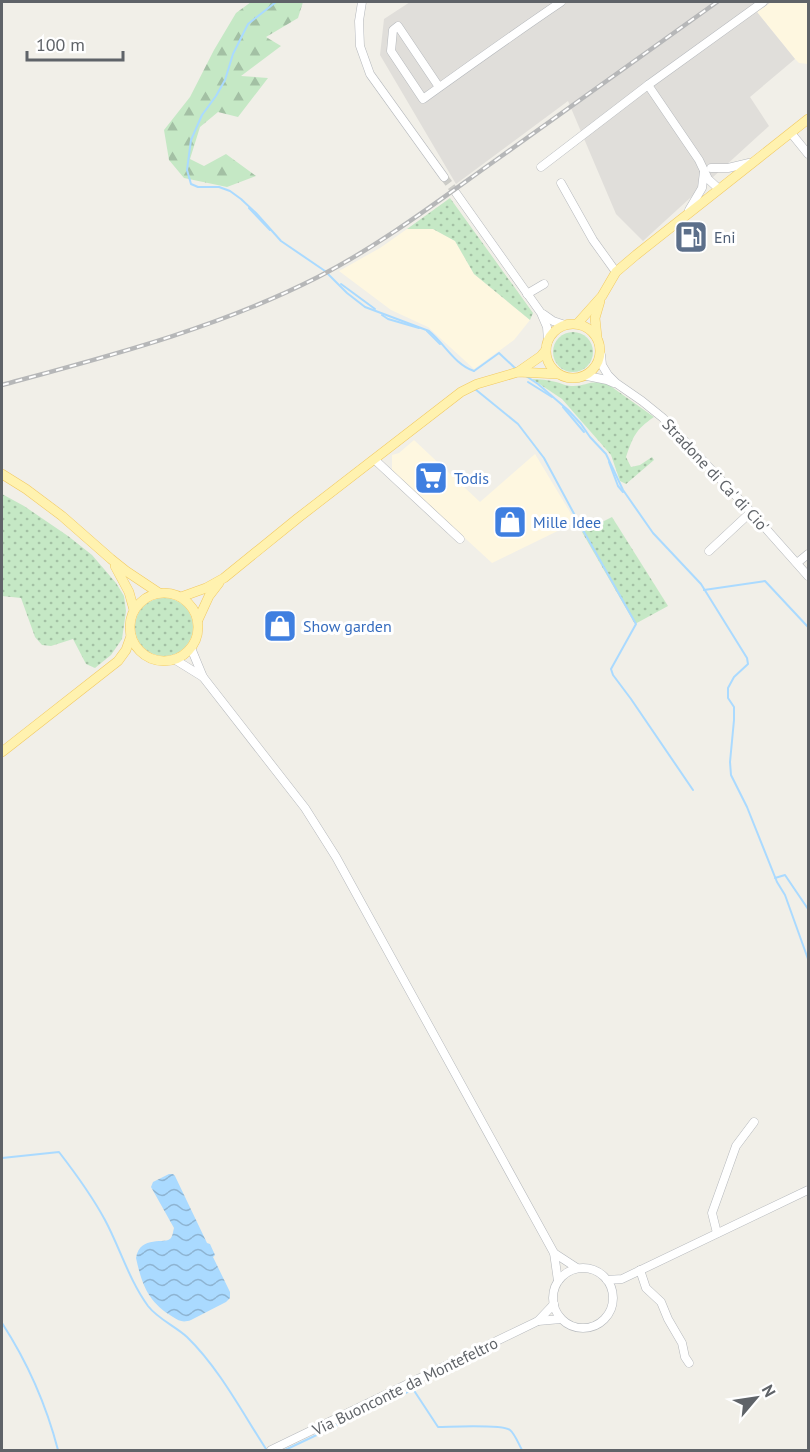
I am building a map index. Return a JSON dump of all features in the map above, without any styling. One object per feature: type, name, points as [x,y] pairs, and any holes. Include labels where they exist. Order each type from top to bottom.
[{"type":"main road","points":[[577,324],[602,296],[616,272],[808,119]]},
{"type":"main road","points":[[547,345],[547,359],[551,368],[565,378],[580,378],[594,370],[601,355],[595,318],[602,296]]},
{"type":"main road","points":[[181,597],[206,588],[224,578],[461,392],[477,384],[518,372],[541,356],[552,334],[558,328],[577,324],[585,326],[597,337]]},
{"type":"main road","points":[[518,372],[558,374]]},
{"type":"main road","points":[[2,474],[62,516],[111,559],[159,593]]},
{"type":"main road","points":[[111,559],[127,587],[134,610]]},
{"type":"main road","points":[[118,661],[134,655],[145,655],[160,661],[181,657],[190,648],[197,635],[198,620],[209,596],[224,578]]},
{"type":"main road","points":[[145,655],[136,646],[131,636],[130,621],[134,610],[145,599],[159,593],[181,597],[191,605],[198,620]]},
{"type":"main road","points":[[2,752],[118,661],[126,650],[131,636]]},
{"type":"street","points":[[362,2],[359,21],[360,46],[370,74],[444,177]]},
{"type":"street","points":[[439,87],[398,26],[393,30],[391,51],[423,99],[560,2]]},
{"type":"street","points":[[541,166],[763,2]]},
{"type":"street","points":[[648,85],[699,160],[708,169],[734,168],[754,162]]},
{"type":"street","points":[[791,133],[808,154]]},
{"type":"street","points":[[708,169],[708,179],[719,189]]},
{"type":"street","points":[[684,217],[701,193],[708,169]]},
{"type":"street","points":[[561,183],[592,240],[616,272]]},
{"type":"street","points":[[456,193],[542,313],[553,321],[565,325]]},
{"type":"street","points":[[527,294],[544,284]]},
{"type":"street","points":[[542,313],[547,327],[547,345]]},
{"type":"street","points":[[601,355],[602,365],[616,383]]},
{"type":"street","points":[[587,375],[616,383]]},
{"type":"street","name":"Stradone di Ca' di Cio'","points":[[616,383],[682,434],[808,576]]},
{"type":"street","points":[[375,460],[460,539]]},
{"type":"street","points":[[709,551],[751,512]]},
{"type":"street","points":[[797,563],[808,554]]},
{"type":"street","points":[[190,648],[203,677],[305,808],[336,857],[554,1253],[558,1281]]},
{"type":"street","points":[[174,659],[203,677]]},
{"type":"street","points":[[717,1233],[712,1214],[736,1146],[754,1122]]},
{"type":"street","points":[[607,1280],[622,1279],[807,1192]]},
{"type":"street","points":[[554,1253],[577,1268]]},
{"type":"street","points":[[577,1268],[588,1268],[607,1280],[613,1295],[612,1305],[608,1315],[601,1322],[580,1328],[561,1319],[554,1304],[554,1291],[558,1281],[567,1272],[577,1268]]},
{"type":"street","points":[[640,1270],[646,1288],[661,1302],[682,1343],[689,1363]]},
{"type":"street","points":[[612,1291],[622,1279]]},
{"type":"street","points":[[538,1320],[554,1304]]},
{"type":"street","points":[[538,1320],[561,1319]]},
{"type":"street","name":"Via Buonconte da Montefeltro","points":[[271,1450],[538,1320]]},
{"type":"shaded area","points":[[410,2],[771,2],[757,12],[795,59],[750,97],[769,126],[643,241],[616,214],[568,101],[456,184],[380,55],[384,19]]},
{"type":"shaded area","points":[[771,2],[808,2],[808,64],[799,63],[795,59],[757,12]]},
{"type":"shaded area","points":[[407,229],[433,229],[455,241],[474,274],[530,320],[514,340],[474,369],[428,327],[391,310],[339,271],[380,248]]},
{"type":"shaded area","points":[[414,440],[480,502],[535,454],[576,522],[492,563],[392,471],[392,455],[399,453]]},
{"type":"green space","points":[[251,2],[303,2],[298,18],[266,37],[281,46],[241,76],[268,78],[238,117],[218,112],[200,127],[190,159],[204,166],[226,154],[256,176],[227,187],[184,178],[169,160],[164,130],[190,97],[236,13]]},
{"type":"green space","points":[[450,198],[533,313],[530,320],[474,274],[455,241],[433,229],[407,229]]},
{"type":"green space","points":[[573,332],[581,333],[587,338],[592,344],[592,360],[587,366],[581,371],[573,372],[565,371],[559,366],[554,360],[553,352],[554,344],[559,338],[565,333]]},
{"type":"green space","points":[[532,379],[569,386],[597,382],[609,385],[654,417],[639,430],[633,439],[626,457],[631,467],[640,465],[652,457],[654,460],[626,484],[620,481],[611,455],[562,399]]},
{"type":"green space","points":[[2,494],[24,506],[92,555],[124,596],[126,611],[122,639],[111,655],[95,668],[86,664],[73,639],[51,646],[42,645],[35,637],[21,598],[2,596]]},
{"type":"green space","points":[[612,517],[668,606],[635,624],[582,532]]},
{"type":"green space","points":[[164,598],[175,600],[188,611],[193,627],[191,638],[180,651],[164,656],[153,654],[140,643],[135,627],[137,616],[148,603]]},
{"type":"water","points":[[169,1174],[175,1176],[207,1243],[210,1244],[215,1255],[213,1257],[230,1292],[230,1298],[226,1302],[186,1321],[173,1317],[152,1299],[144,1285],[136,1258],[142,1246],[168,1240],[172,1236],[174,1228],[151,1187],[153,1182]]},
{"type":"waterway","points":[[276,2],[248,24],[233,54],[225,80],[202,115],[191,140],[187,170],[191,184],[198,187],[219,187],[230,191],[256,213],[281,241],[325,271],[365,307],[429,331],[455,359],[474,371]]},
{"type":"waterway","points":[[249,208],[270,230]]},
{"type":"waterway","points":[[341,284],[375,309]]},
{"type":"waterway","points":[[382,315],[419,328]]},
{"type":"waterway","points":[[427,331],[440,344]]},
{"type":"waterway","points":[[474,371],[499,353],[516,369]]},
{"type":"waterway","points":[[526,376],[568,410],[606,454],[623,490],[653,533],[701,584],[747,658],[748,664],[734,677],[728,688],[728,698],[734,707],[731,775],[747,807],[777,882],[785,895],[808,959]]},
{"type":"waterway","points":[[528,382],[552,397]]},
{"type":"waterway","points":[[475,389],[518,424],[544,458],[636,624],[611,669],[613,675],[693,790]]},
{"type":"waterway","points":[[563,407],[584,432]]},
{"type":"waterway","points":[[609,462],[618,486],[623,492]]},
{"type":"waterway","points":[[704,590],[765,581],[808,627]]},
{"type":"waterway","points":[[775,878],[785,875],[808,909]]},
{"type":"waterway","points":[[2,1158],[59,1152],[100,1211],[135,1286],[148,1306],[199,1349],[266,1449]]},
{"type":"waterway","points":[[2,1323],[35,1384],[58,1450]]},
{"type":"waterway","points":[[406,1393],[413,1389],[438,1427],[505,1428],[512,1432],[522,1450]]},
{"type":"waterway","points":[[285,1450],[401,1395]]},
{"type":"tunnel","points":[[444,177],[456,193]]},
{"type":"railway","points":[[2,385],[123,352],[202,326],[318,277],[365,251],[409,222],[717,2]]},
{"type":"place","name":"Eni","points":[[691,237]]},
{"type":"place","name":"Todis","points":[[431,478]]},
{"type":"place","name":"Mille Idee","points":[[510,522]]},
{"type":"place","name":"Show garden","points":[[280,626]]}]
